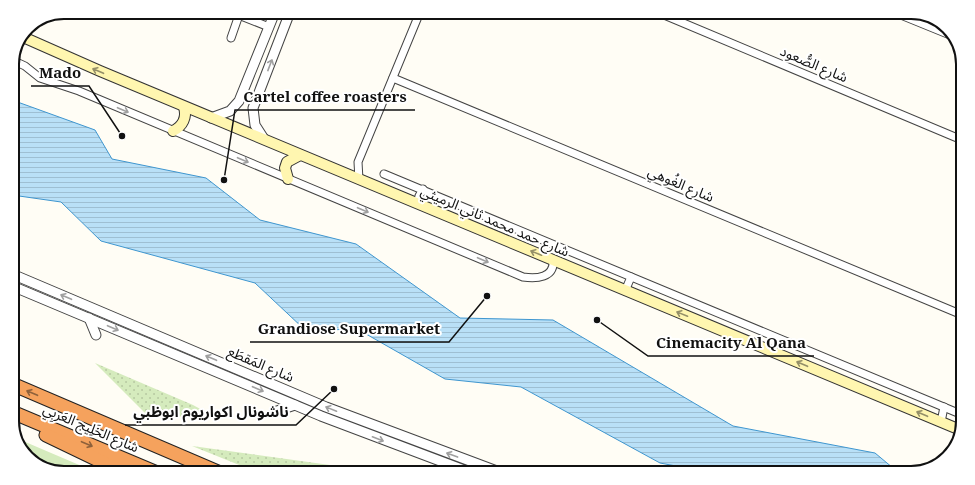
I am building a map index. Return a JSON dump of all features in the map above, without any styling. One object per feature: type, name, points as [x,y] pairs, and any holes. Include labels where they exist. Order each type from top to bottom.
[{"type":"highway","name":"شارع الخَلِيج العَربِي","points":[[19,387],[204,466]]},
{"type":"highway","name":"شارع الخَلِيج العَربِي","points":[[19,415],[140,466]]},
{"type":"highway","points":[[19,416],[45,434],[111,466]]},
{"type":"main road","name":"شارع حمد محمد ثاني الرميثي","points":[[27,39],[211,118],[955,428]]},
{"type":"main road","points":[[173,131],[183,123],[185,115],[184,106]]},
{"type":"main road","points":[[288,179],[285,168],[287,162],[300,155]]},
{"type":"street","points":[[231,38],[238,19]]},
{"type":"street","points":[[249,19],[269,27]]},
{"type":"street","points":[[211,118],[230,110],[239,101],[272,19]]},
{"type":"street","points":[[264,140],[254,125],[253,108],[287,19]]},
{"type":"street","points":[[359,180],[358,162],[417,19]]},
{"type":"street","name":"شارع الصُّعود","points":[[674,19],[956,137]]},
{"type":"street","points":[[913,19],[942,31]]},
{"type":"street","points":[[19,63],[40,78],[79,91],[523,277],[533,278],[546,276],[552,269],[553,260]]},
{"type":"street","name":"شارع الغُوهي","points":[[393,78],[956,312]]},
{"type":"street","points":[[344,173],[358,162]]},
{"type":"street","points":[[384,174],[956,412]]},
{"type":"street","points":[[414,203],[420,188]]},
{"type":"street","points":[[622,290],[628,275]]},
{"type":"street","name":"شارع المَقطَع","points":[[19,277],[333,410],[474,466]]},
{"type":"street","name":"شارع المَقطَع","points":[[19,289],[295,405],[453,466]]},
{"type":"street","points":[[89,306],[87,317],[96,336]]},
{"type":"street","points":[[274,412],[295,405]]},
{"type":"street","points":[[941,422],[944,407]]},
{"type":"green space","points":[[95,363],[193,405],[215,417],[148,416]]},
{"type":"green space","points":[[24,442],[82,466],[49,464],[34,455]]},
{"type":"green space","points":[[192,446],[337,466],[242,466]]},
{"type":"water","points":[[19,103],[95,130],[112,159],[206,178],[260,220],[356,244],[460,318],[553,320],[733,426],[875,453],[891,466],[676,466],[660,463],[521,387],[445,379],[359,330],[304,329],[255,283],[101,241],[61,202],[19,196]]},
{"type":"place","name":"Mado","points":[[122,136]]},
{"type":"place","name":"Cartel coffee roasters","points":[[224,180]]},
{"type":"place","name":"Grandiose Supermarket","points":[[487,296]]},
{"type":"place","name":"Cinemacity Al Qana","points":[[597,320]]},
{"type":"place","name":"ناشونال اكواريوم ابوظبي","points":[[334,389]]}]
